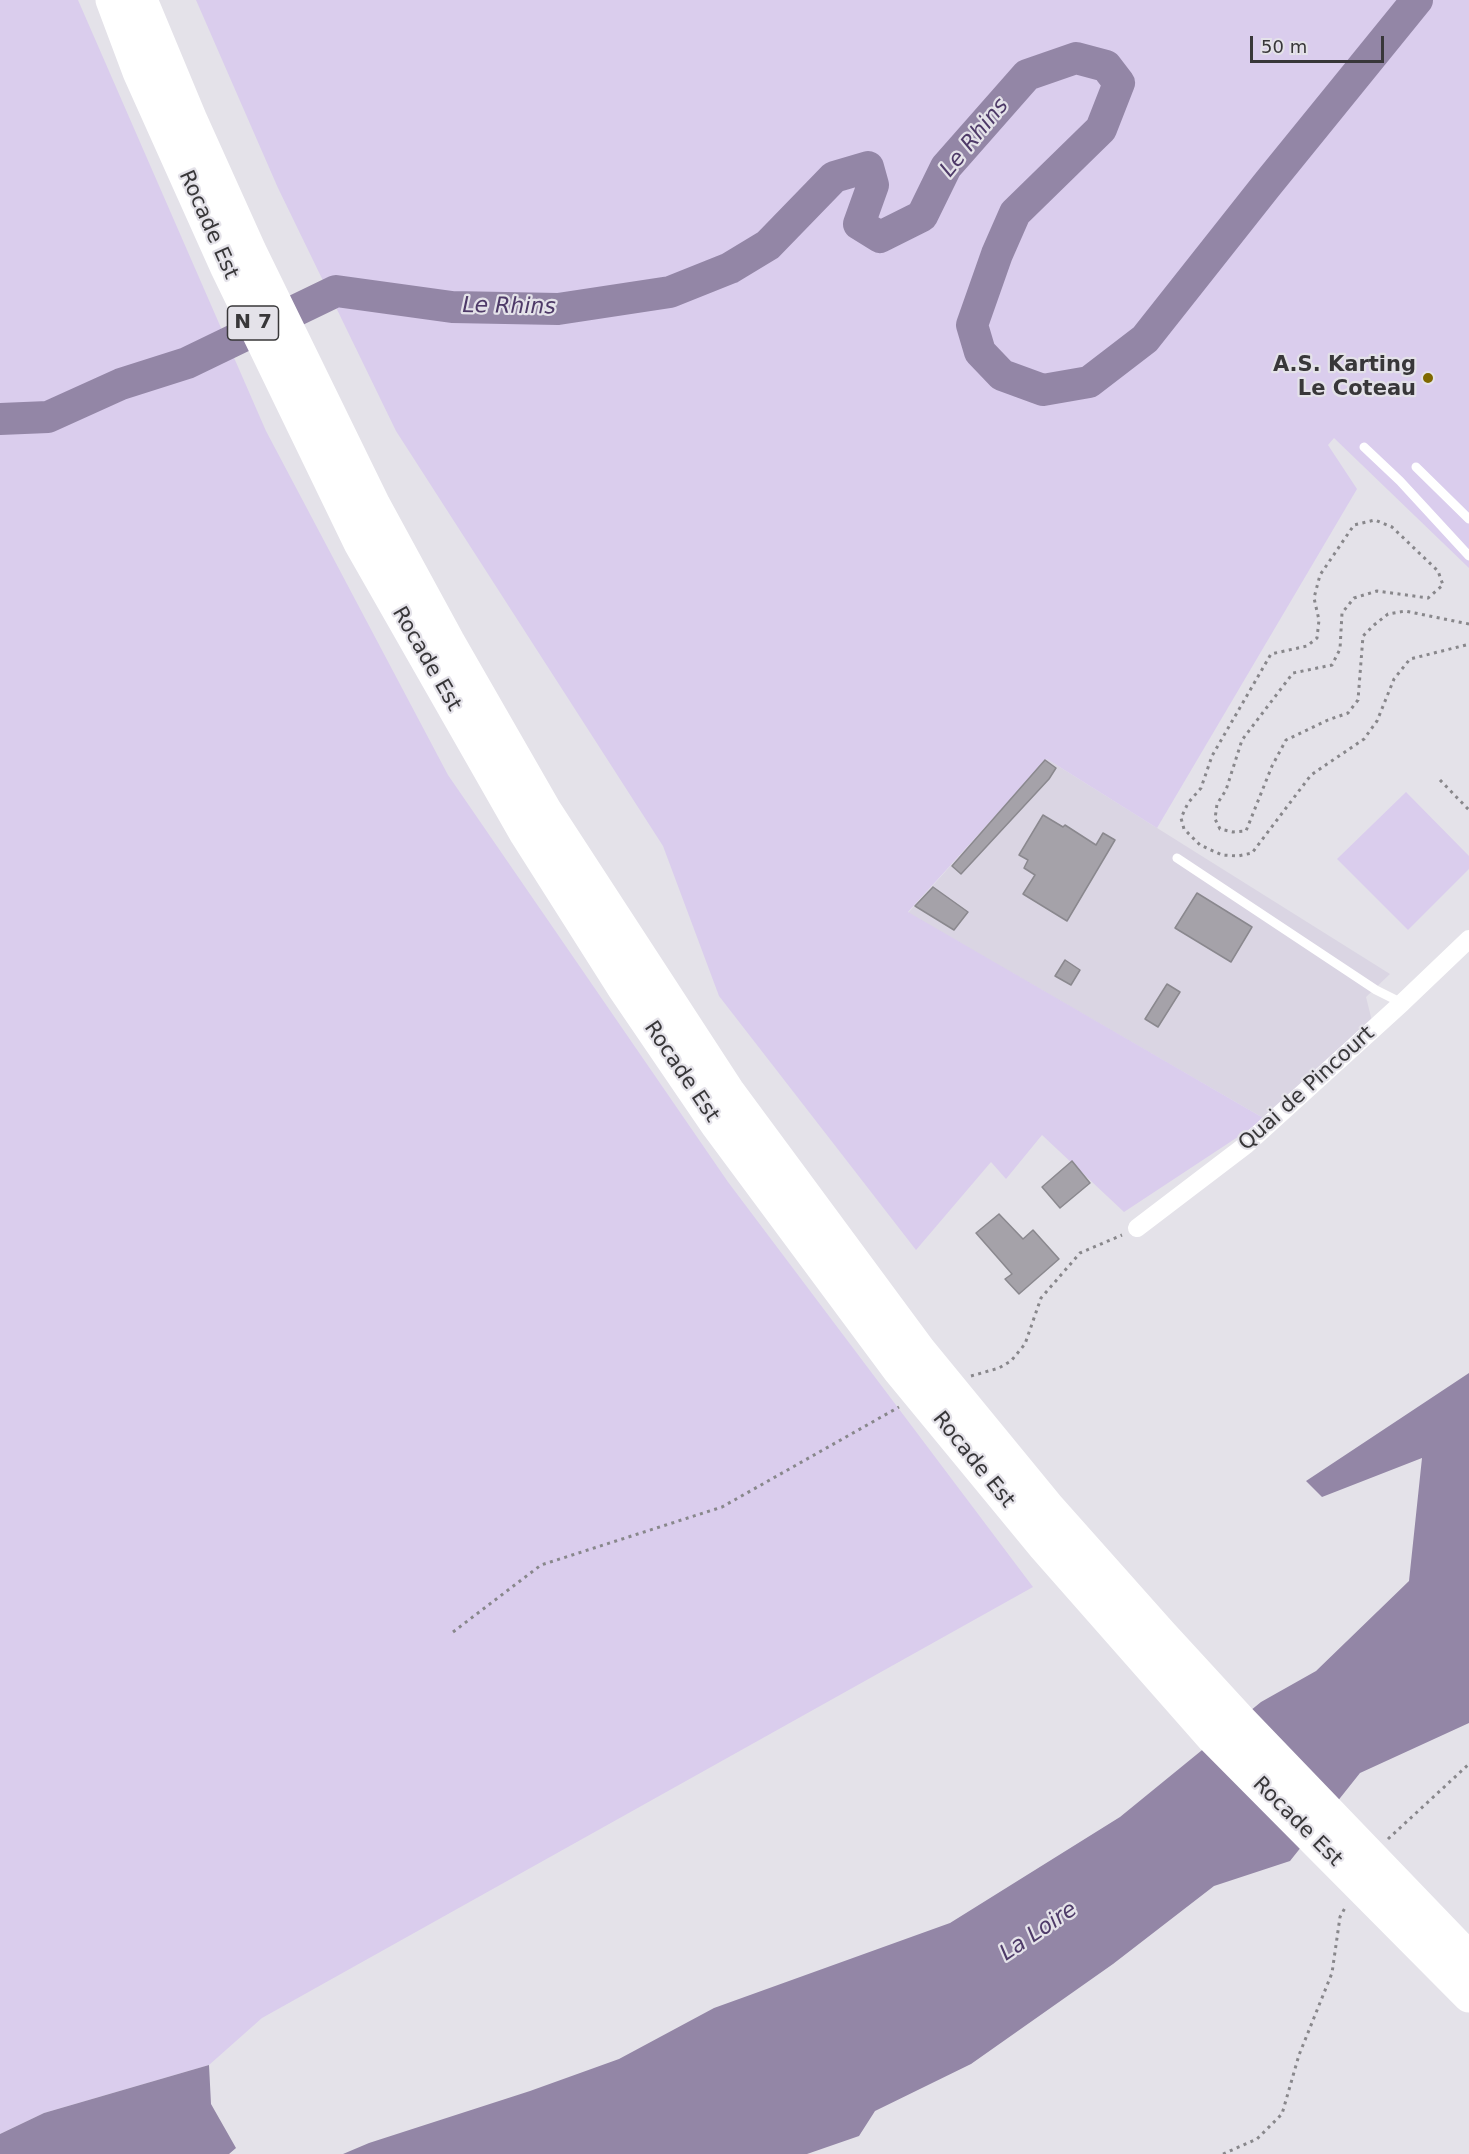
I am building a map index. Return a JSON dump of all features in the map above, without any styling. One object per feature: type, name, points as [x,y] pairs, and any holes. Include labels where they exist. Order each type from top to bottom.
[{"type":"highway","name":"Rocade Est","points":[[112,0],[139,72],[238,259],[293,374],[360,543],[526,834],[623,987],[717,1125],[909,1360],[1048,1507],[1161,1634],[1396,1903],[1469,1996]]},
{"type":"highway","name":"Rocade Est","points":[[141,0],[191,120],[238,259]]},
{"type":"highway","name":"Rocade Est","points":[[1396,1903],[1469,1958]]},
{"type":"street","name":"Quai de Pincourt","points":[[1137,1228],[1246,1145],[1469,939]]},
{"type":"lane","points":[[1364,447],[1400,481],[1469,556]]},
{"type":"lane","points":[[1416,467],[1469,519]]},
{"type":"lane","points":[[1177,858],[1376,990],[1402,1003]]},
{"type":"path","points":[[1469,624],[1405,611],[1388,614],[1374,624],[1363,636],[1358,700],[1348,713],[1286,740],[1272,766],[1246,831],[1233,832],[1220,829],[1215,819],[1217,804],[1226,790],[1242,740],[1293,673],[1332,665],[1340,648],[1342,613],[1354,598],[1377,591],[1428,598],[1443,585],[1438,571],[1392,527],[1375,520],[1354,525],[1320,575],[1314,598],[1319,620],[1317,638],[1306,646],[1271,654],[1212,756],[1201,788],[1181,818],[1184,829],[1200,844],[1222,855],[1238,856],[1252,853],[1311,775],[1364,739],[1377,721],[1394,679],[1410,659],[1469,646]]},
{"type":"path","points":[[1440,780],[1469,810]]},
{"type":"path","points":[[964,1379],[999,1368],[1011,1361],[1025,1344],[1041,1298],[1080,1253],[1137,1228]]},
{"type":"path","points":[[453,1632],[541,1565],[722,1506],[904,1404]]},
{"type":"path","points":[[1382,1848],[1388,1838],[1469,1764]]},
{"type":"path","points":[[1222,2154],[1257,2139],[1282,2115],[1299,2055],[1332,1973],[1340,1917],[1352,1897]]},
{"type":"shaded area","points":[[0,0],[78,0],[266,431],[448,775],[728,1182],[1033,1587],[262,2018],[209,2065],[44,2113],[0,2134]]},
{"type":"shaded area","points":[[196,0],[1469,0],[1469,568],[1334,438],[1328,445],[1357,489],[1157,828],[1047,759],[908,912],[1265,1119],[1124,1212],[1042,1135],[1006,1179],[991,1162],[916,1250],[719,996],[663,846],[396,431],[278,188]]},
{"type":"shaded area","points":[[1047,759],[1390,974],[1366,997],[1372,1021],[1265,1119],[908,913]]},
{"type":"shaded area","points":[[1406,792],[1469,856],[1469,869],[1408,930],[1337,859]]},
{"type":"water","name":"La Loire","points":[[1469,1373],[1469,1723],[1360,1773],[1290,1861],[1214,1886],[1113,1964],[971,2064],[875,2111],[859,2136],[807,2154],[343,2154],[369,2143],[530,2091],[619,2059],[714,2008],[950,1923],[1120,1817],[1261,1702],[1316,1671],[1409,1581],[1422,1458],[1322,1497],[1306,1481]]},
{"type":"water","points":[[209,2065],[211,2104],[236,2148],[229,2154],[0,2154],[0,2134],[44,2113]]},
{"type":"building","points":[[1045,760],[1056,768],[1049,779],[961,874],[952,866]]},
{"type":"building","points":[[1043,815],[1063,827],[1065,825],[1096,845],[1103,833],[1115,840],[1067,921],[1023,894],[1035,875],[1024,868],[1028,860],[1019,855]]},
{"type":"building","points":[[933,887],[968,912],[954,930],[915,906]]},
{"type":"building","points":[[1197,893],[1252,927],[1231,962],[1175,928]]},
{"type":"building","points":[[1065,960],[1080,970],[1071,985],[1055,976]]},
{"type":"building","points":[[1167,984],[1180,992],[1158,1027],[1145,1019]]},
{"type":"building","points":[[1072,1161],[1090,1183],[1060,1208],[1042,1187]]},
{"type":"building","points":[[999,1214],[1023,1239],[1033,1230],[1059,1259],[1019,1294],[1005,1279],[1012,1274],[976,1233]]},
{"type":"waterway","name":"Le Rhins","points":[[0,419],[48,417],[121,384],[187,363],[336,291],[452,307],[558,309],[670,292],[730,268],[768,245],[834,177],[868,167],[873,185],[859,224],[880,237],[922,216],[946,167],[1027,75],[1076,58],[1106,66],[1119,83],[1101,129],[1015,213],[997,254],[972,325],[980,352],[1002,375],[1043,390],[1089,382],[1145,339],[1417,0]]},
{"type":"place","name":"A.S. Karting Le Coteau","points":[[1428,378]]}]
